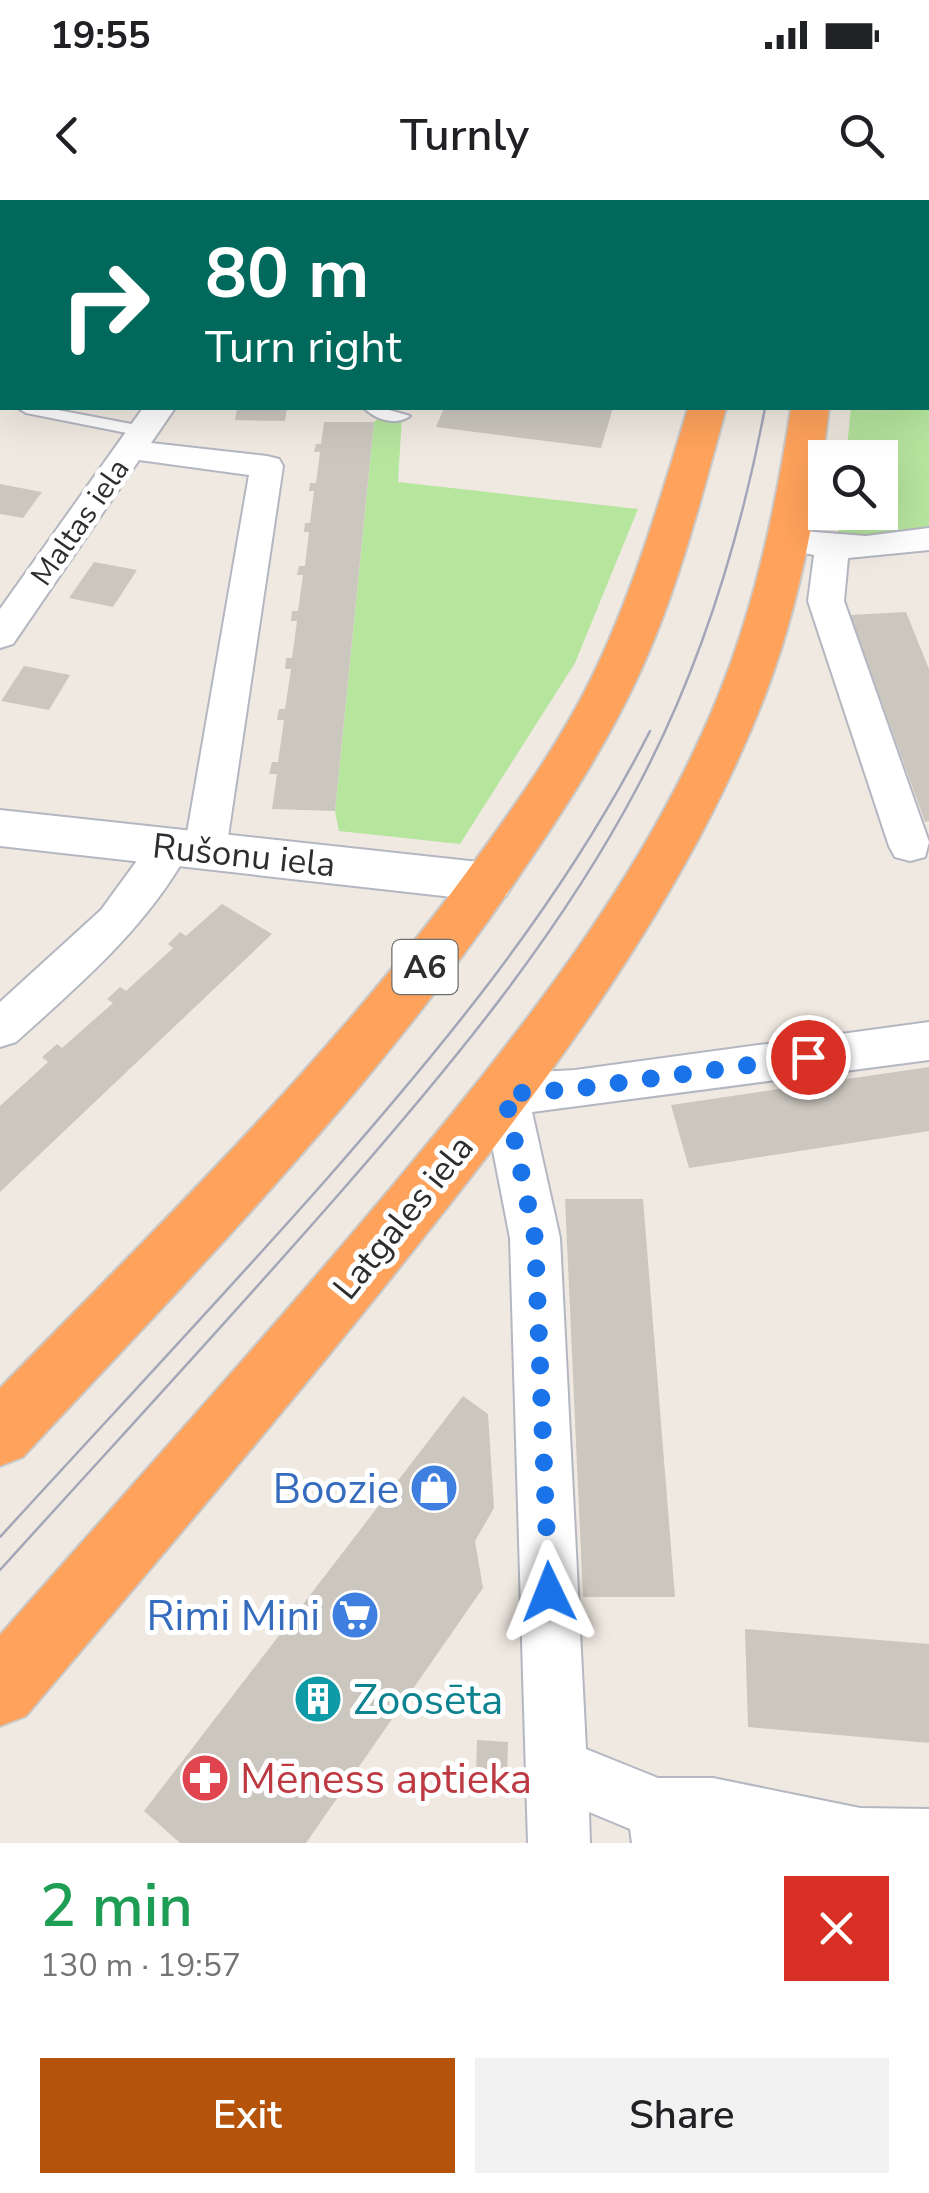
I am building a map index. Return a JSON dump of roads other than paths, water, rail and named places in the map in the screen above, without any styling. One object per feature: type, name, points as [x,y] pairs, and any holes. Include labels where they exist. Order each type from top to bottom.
[{"type":"highway","name":"A6","points":[[0,1434],[310,1104],[412,985],[488,882],[594,718],[631,640],[660,568],[705,410]]},
{"type":"highway","name":"Latgales iela","points":[[0,1690],[320,1318],[505,1094],[605,949],[724,736],[756,656],[811,544],[810,410]]},
{"type":"street","name":"Maltas iela","points":[[0,636],[144,429]]},
{"type":"street","points":[[0,1030],[187,848],[267,466],[209,462],[144,429]]},
{"type":"street","points":[[910,846],[826,602],[811,544],[871,549],[929,539]]},
{"type":"street","name":"Rušonu iela","points":[[0,828],[488,882]]},
{"type":"street","points":[[559,1843],[535,1238],[505,1094],[575,1089],[929,1041]]},
{"type":"street","points":[[556,1768],[660,1826],[736,1812],[860,1839],[929,1840]]},
{"type":"lane","points":[[37,410],[144,429]]},
{"type":"lane","points":[[375,410],[383,415],[402,416]]},
{"type":"tram line","points":[[0,1570],[380,1146],[501,999],[574,895],[638,786],[681,695],[716,602],[765,410]]},
{"type":"tram line","points":[[0,1537],[317,1190],[455,1027],[579,855],[650,731]]},
{"type":"place","name":"Boozie","points":[[434,1488]]},
{"type":"place","name":"Rimi Mini","points":[[355,1615]]},
{"type":"place","name":"Zoosēta","points":[[318,1699]]},
{"type":"place","name":"Mēness aptieka","points":[[205,1778]]}]
